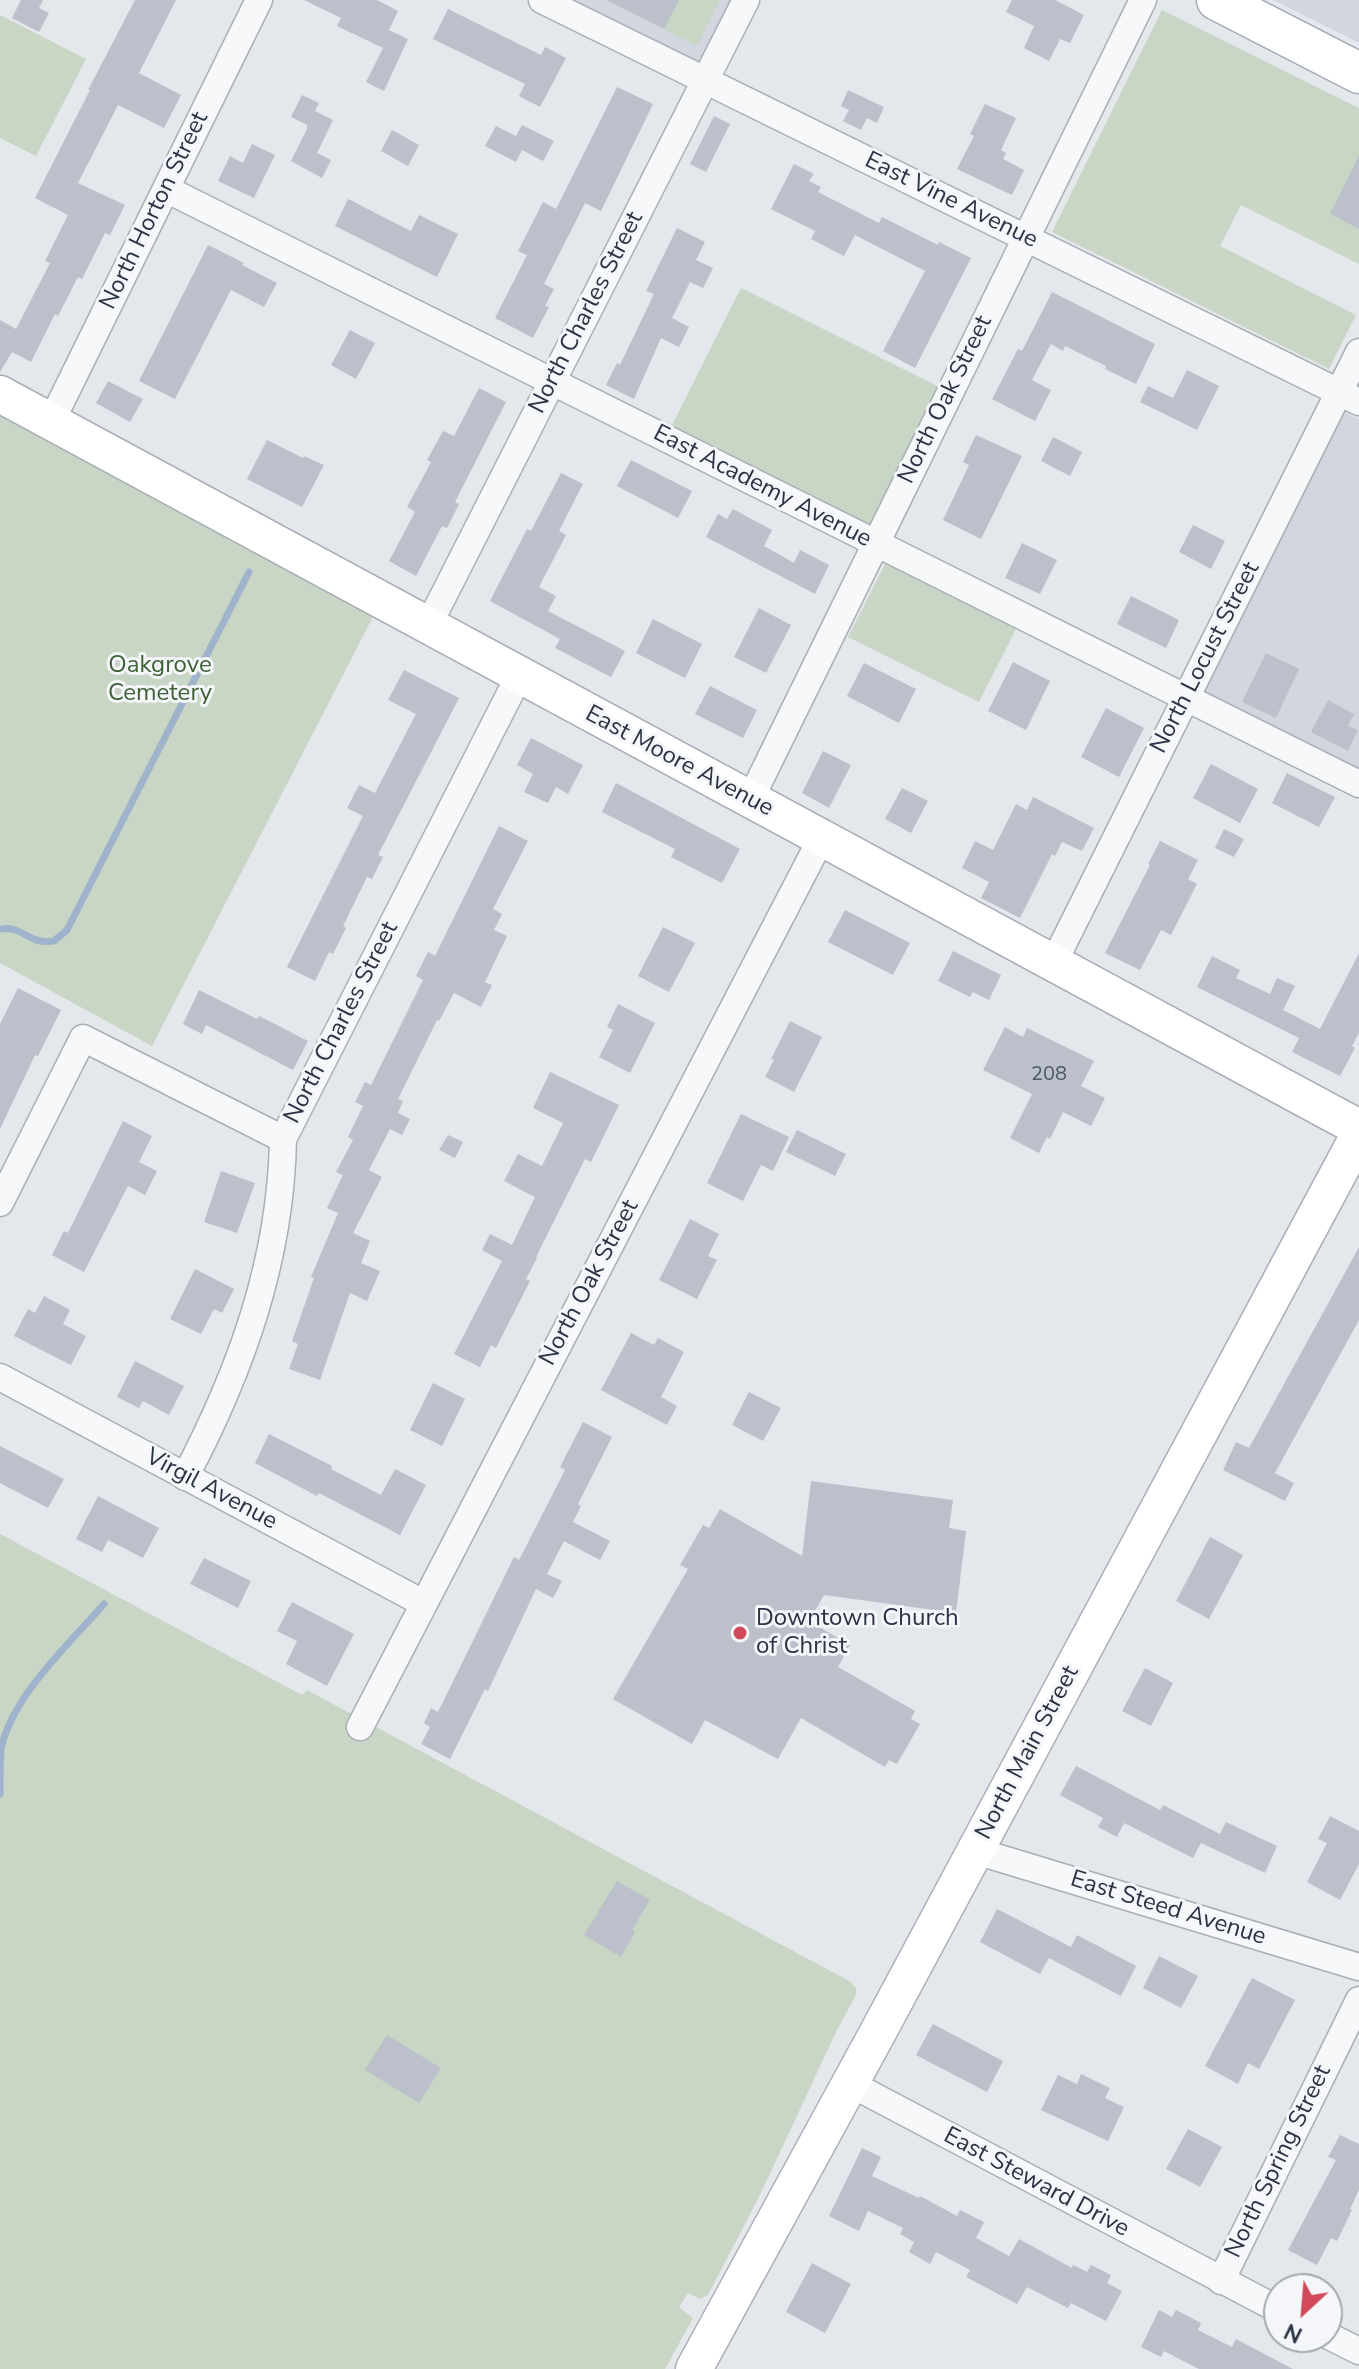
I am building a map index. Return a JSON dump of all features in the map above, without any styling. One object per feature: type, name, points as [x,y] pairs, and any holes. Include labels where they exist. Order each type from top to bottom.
[{"type":"main road","points":[[1217,0],[1359,73]]},
{"type":"street","name":"North Horton Street","points":[[51,422],[259,0]]},
{"type":"street","name":"East Vine Avenue","points":[[542,0],[1349,397]]},
{"type":"street","name":"North Charles Street","points":[[428,626],[746,0]]},
{"type":"street","name":"North Oak Street","points":[[750,800],[1143,0]]},
{"type":"street","name":"East Academy Avenue","points":[[166,189],[1359,784]]},
{"type":"street","name":"North Locust Street","points":[[1053,964],[1186,698],[1349,397],[1359,352]]},
{"type":"street","name":"East Moore Avenue","points":[[0,394],[1359,1128]]},
{"type":"street","name":"North Charles Street","points":[[185,1477],[233,1377],[260,1295],[282,1182],[283,1139],[519,676]]},
{"type":"street","name":"North Oak Street","points":[[360,1727],[821,839]]},
{"type":"street","points":[[0,1203],[83,1038],[283,1139]]},
{"type":"street","name":"North Main Street","points":[[694,2369],[851,2084],[1359,1135]]},
{"type":"street","name":"Virgil Avenue","points":[[0,1377],[423,1603]]},
{"type":"street","name":"East Steed Avenue","points":[[976,1851],[1359,1967]]},
{"type":"street","name":"North Spring Street","points":[[1221,2281],[1359,2000]]},
{"type":"street","name":"East Steward Drive","points":[[851,2084],[1263,2302]]},
{"type":"shaded area","points":[[570,0],[736,0],[703,65]]},
{"type":"shaded area","points":[[1273,0],[1359,0],[1359,43]]},
{"type":"shaded area","points":[[1339,410],[1359,419],[1359,774],[1201,697]]},
{"type":"green space","points":[[679,0],[720,0],[697,46],[664,29]]},
{"type":"green space","points":[[1162,10],[1359,108],[1359,264],[1241,205],[1220,246],[1356,315],[1329,369],[1052,232]]},
{"type":"green space","points":[[0,15],[86,59],[36,156],[0,138]]},
{"type":"green space","points":[[741,288],[943,389],[871,532],[669,431]]},
{"type":"green space","name":"Oakgrove Cemetery","points":[[0,415],[377,609],[152,1046],[0,963]]},
{"type":"green space","points":[[886,562],[1017,627],[979,702],[848,637]]},
{"type":"green space","points":[[0,1534],[302,1695],[307,1690],[851,1982],[856,1988],[856,1995],[760,2195],[708,2295],[700,2299],[688,2293],[679,2307],[693,2318],[665,2369],[0,2369]]},
{"type":"building","points":[[21,0],[43,0],[39,8],[49,13],[39,32],[12,18]]},
{"type":"building","points":[[135,0],[176,0],[139,73],[181,95],[164,128],[118,105],[78,183],[125,205],[110,235],[105,233],[82,279],[78,277],[58,316],[55,314],[31,362],[12,352],[0,372],[0,320],[16,329],[50,263],[45,261],[68,215],[35,198]]},
{"type":"building","points":[[304,0],[377,0],[398,11],[389,30],[408,39],[384,91],[366,82],[383,48],[337,26],[341,18]]},
{"type":"building","points":[[606,0],[679,0],[664,29]]},
{"type":"building","points":[[1012,0],[1055,0],[1084,15],[1070,43],[1060,39],[1049,61],[1024,48],[1034,26],[1006,12]]},
{"type":"building","points":[[448,9],[541,55],[545,47],[566,58],[540,107],[519,96],[525,84],[433,39]]},
{"type":"building","points":[[617,87],[653,104],[601,211],[585,203],[544,284],[554,289],[545,306],[549,307],[533,338],[495,318],[527,255],[518,251],[543,202],[556,209]]},
{"type":"building","points":[[848,90],[884,107],[877,123],[867,118],[861,130],[843,121],[849,110],[841,106]]},
{"type":"building","points":[[302,95],[319,103],[315,111],[333,120],[317,153],[331,160],[322,178],[291,161],[307,129],[307,125],[291,117]]},
{"type":"building","points":[[985,104],[1016,118],[1001,150],[1006,153],[1003,159],[1024,170],[1012,195],[957,169],[974,136],[970,134]]},
{"type":"building","points":[[714,116],[730,124],[706,172],[690,164]]},
{"type":"building","points":[[522,125],[554,141],[543,161],[522,150],[516,162],[485,146],[496,126],[516,136]]},
{"type":"building","points":[[392,130],[419,145],[408,166],[381,151]]},
{"type":"building","points":[[252,144],[275,155],[254,198],[218,181],[230,156],[243,163]]},
{"type":"building","points":[[1359,155],[1359,229],[1330,214]]},
{"type":"building","points":[[794,164],[814,174],[809,181],[821,187],[818,192],[879,223],[882,217],[971,258],[915,368],[883,351],[925,271],[855,235],[844,256],[811,239],[815,231],[771,209]]},
{"type":"building","points":[[348,199],[411,231],[419,215],[458,234],[437,277],[335,226]]},
{"type":"building","points":[[677,228],[705,242],[696,260],[713,268],[703,288],[690,282],[672,318],[689,327],[679,347],[661,338],[634,399],[606,385],[617,363],[620,365],[654,294],[646,291]]},
{"type":"building","points":[[208,245],[277,283],[264,307],[231,290],[175,399],[139,381]]},
{"type":"building","points":[[1052,292],[1155,344],[1136,384],[1065,346],[1063,351],[1051,344],[1032,380],[1051,390],[1035,421],[992,399],[1018,349],[1022,351]]},
{"type":"building","points":[[350,330],[375,343],[356,379],[331,365]]},
{"type":"building","points":[[1187,370],[1219,386],[1197,430],[1140,402],[1148,386],[1173,398]]},
{"type":"building","points":[[108,381],[143,399],[130,422],[96,403]]},
{"type":"building","points":[[479,388],[506,402],[455,502],[459,504],[447,528],[442,526],[416,576],[389,561],[415,512],[407,507],[431,462],[427,460],[443,431],[454,436]]},
{"type":"building","points":[[976,435],[1022,456],[981,539],[943,520],[969,465],[963,462]]},
{"type":"building","points":[[1053,437],[1082,452],[1070,476],[1041,461]]},
{"type":"building","points":[[267,440],[324,465],[302,507],[247,479]]},
{"type":"building","points":[[631,460],[692,491],[678,518],[617,486]]},
{"type":"building","points":[[561,473],[583,484],[559,531],[566,535],[539,587],[556,596],[548,611],[625,651],[611,677],[555,648],[560,639],[490,601],[527,529],[531,531]]},
{"type":"building","points":[[733,509],[772,530],[764,546],[794,563],[800,550],[829,565],[815,594],[706,537],[718,514],[727,519]]},
{"type":"building","points":[[1193,525],[1225,541],[1211,569],[1179,552]]},
{"type":"building","points":[[1022,543],[1057,560],[1040,594],[1005,578]]},
{"type":"building","points":[[1131,596],[1179,620],[1166,648],[1117,624]]},
{"type":"building","points":[[759,608],[791,625],[766,673],[734,657]]},
{"type":"building","points":[[653,619],[702,644],[685,678],[636,653]]},
{"type":"building","points":[[1266,653],[1299,669],[1276,718],[1242,702]]},
{"type":"building","points":[[1013,662],[1050,681],[1026,730],[988,711]]},
{"type":"building","points":[[864,663],[916,689],[899,723],[847,696]]},
{"type":"building","points":[[404,670],[459,698],[378,855],[383,857],[372,879],[367,877],[333,954],[329,952],[315,981],[287,967],[363,816],[347,808],[359,785],[375,793],[416,714],[388,700]]},
{"type":"building","points":[[710,686],[757,710],[743,738],[695,714]]},
{"type":"building","points":[[1328,700],[1354,714],[1348,726],[1358,730],[1348,751],[1311,732]]},
{"type":"building","points":[[1106,708],[1144,728],[1119,777],[1081,757]]},
{"type":"building","points":[[531,738],[583,765],[568,794],[556,787],[548,803],[524,792],[533,774],[517,765]]},
{"type":"building","points":[[823,751],[851,765],[829,808],[802,793]]},
{"type":"building","points":[[1211,764],[1258,789],[1240,823],[1193,798]]},
{"type":"building","points":[[1287,773],[1335,797],[1319,827],[1272,803]]},
{"type":"building","points":[[616,783],[740,849],[722,883],[671,857],[675,849],[602,812]]},
{"type":"building","points":[[902,788],[928,801],[911,833],[885,819]]},
{"type":"building","points":[[1033,797],[1094,828],[1082,851],[1062,842],[1055,856],[1052,854],[1020,918],[981,898],[989,882],[962,868],[975,841],[993,850],[1016,804],[1027,810]]},
{"type":"building","points":[[499,826],[528,841],[493,909],[502,914],[494,930],[507,936],[485,982],[492,985],[481,1007],[454,993],[437,1020],[398,1099],[403,1101],[398,1113],[410,1119],[402,1135],[390,1129],[369,1170],[382,1177],[353,1233],[370,1241],[361,1263],[380,1271],[367,1301],[350,1293],[320,1380],[289,1369],[298,1344],[292,1341],[314,1278],[311,1277],[338,1213],[327,1208],[343,1175],[336,1172],[353,1140],[348,1137],[363,1106],[355,1102],[365,1082],[371,1085],[423,980],[416,976],[428,952],[435,956]]},
{"type":"building","points":[[1224,829],[1244,839],[1234,857],[1215,848]]},
{"type":"building","points":[[1160,841],[1198,860],[1188,879],[1197,884],[1171,935],[1161,930],[1140,970],[1105,953]]},
{"type":"building","points":[[845,910],[910,943],[893,975],[828,942]]},
{"type":"building","points":[[663,927],[695,943],[669,992],[638,976]]},
{"type":"building","points":[[953,951],[1001,975],[989,1000],[973,992],[970,997],[938,981]]},
{"type":"building","points":[[1359,953],[1359,1033],[1352,1046],[1355,1048],[1340,1076],[1292,1052],[1299,1038],[1197,987],[1212,956],[1240,970],[1236,978],[1270,994],[1277,978],[1295,986],[1283,1010],[1320,1029]]},
{"type":"building","points":[[18,988],[61,1010],[38,1056],[35,1055],[0,1129],[0,1024]]},
{"type":"building","points":[[199,990],[308,1041],[293,1070],[206,1025],[202,1034],[183,1024]]},
{"type":"building","points":[[618,1004],[655,1023],[630,1073],[599,1057],[613,1030],[607,1027]]},
{"type":"building","points":[[790,1021],[822,1037],[794,1092],[765,1077]]},
{"type":"building","points":[[1005,1027],[1023,1037],[1027,1028],[1094,1061],[1081,1086],[1105,1098],[1091,1126],[1063,1112],[1050,1139],[1047,1137],[1039,1153],[1010,1138],[1032,1094],[983,1070]]},
{"type":"building","points":[[550,1072],[619,1105],[591,1162],[585,1159],[536,1257],[526,1279],[530,1281],[496,1348],[491,1345],[480,1367],[454,1354],[502,1261],[482,1250],[490,1234],[512,1245],[535,1197],[504,1181],[518,1154],[542,1166],[563,1123],[533,1108]]},
{"type":"building","points":[[741,1114],[789,1137],[773,1171],[761,1165],[743,1201],[707,1183]]},
{"type":"building","points":[[123,1121],[152,1136],[139,1162],[157,1171],[145,1195],[128,1186],[84,1272],[52,1255],[64,1231],[68,1233]]},
{"type":"building","points":[[797,1130],[846,1154],[835,1176],[786,1152]]},
{"type":"building","points":[[448,1135],[463,1142],[455,1158],[439,1150]]},
{"type":"building","points":[[221,1171],[255,1183],[237,1233],[204,1222]]},
{"type":"building","points":[[690,1219],[719,1234],[708,1256],[717,1260],[697,1299],[659,1280]]},
{"type":"building","points":[[1359,1247],[1359,1320],[1275,1473],[1294,1483],[1285,1501],[1223,1470],[1236,1442],[1249,1448]]},
{"type":"building","points":[[195,1269],[234,1289],[222,1313],[214,1309],[201,1334],[170,1319]]},
{"type":"building","points":[[44,1296],[70,1310],[63,1324],[86,1336],[71,1365],[14,1336],[28,1309],[35,1313]]},
{"type":"building","points":[[631,1333],[654,1345],[658,1338],[684,1352],[661,1397],[677,1406],[667,1425],[601,1390]]},
{"type":"building","points":[[135,1361],[184,1386],[169,1415],[143,1401],[139,1408],[117,1397]]},
{"type":"building","points":[[433,1383],[465,1399],[442,1446],[410,1430]]},
{"type":"building","points":[[749,1392],[781,1408],[763,1441],[732,1425]]},
{"type":"building","points":[[583,1422],[612,1437],[578,1504],[581,1506],[573,1522],[610,1541],[600,1560],[564,1541],[547,1574],[562,1581],[553,1598],[536,1589],[488,1691],[485,1689],[450,1759],[421,1744],[430,1727],[424,1723],[431,1708],[438,1712],[514,1557],[519,1560],[565,1470],[560,1467]]},
{"type":"building","points":[[269,1434],[381,1495],[395,1469],[426,1485],[400,1535],[255,1463]]},
{"type":"building","points":[[0,1446],[64,1479],[48,1508],[0,1483]]},
{"type":"building","name":"Downtown Church of Christ","points":[[811,1481],[953,1500],[949,1528],[966,1531],[956,1613],[824,1595],[809,1621],[850,1645],[838,1667],[915,1711],[911,1719],[920,1724],[897,1764],[889,1760],[885,1767],[801,1718],[778,1759],[705,1720],[692,1744],[613,1699],[688,1569],[680,1565],[703,1525],[709,1528],[720,1509],[802,1556]]},
{"type":"building","points":[[98,1496],[159,1528],[143,1558],[108,1540],[102,1552],[76,1539]]},
{"type":"building","points":[[1210,1537],[1243,1555],[1209,1619],[1176,1601]]},
{"type":"building","points":[[204,1558],[251,1581],[238,1608],[190,1584]]},
{"type":"building","points":[[292,1602],[354,1634],[327,1686],[286,1664],[297,1641],[277,1631]]},
{"type":"building","points":[[1145,1668],[1173,1683],[1151,1726],[1122,1711]]},
{"type":"building","points":[[1076,1766],[1160,1810],[1163,1805],[1220,1834],[1226,1822],[1277,1846],[1265,1873],[1201,1843],[1193,1858],[1124,1823],[1117,1837],[1098,1827],[1103,1818],[1060,1795]]},
{"type":"building","points":[[1330,1816],[1359,1831],[1359,1864],[1340,1900],[1307,1882],[1327,1843],[1318,1839]]},
{"type":"building","points":[[617,1881],[650,1900],[632,1930],[635,1932],[621,1957],[584,1935]]},
{"type":"building","points":[[997,1909],[1071,1947],[1077,1935],[1136,1966],[1121,1996],[1049,1958],[1040,1974],[980,1942]]},
{"type":"building","points":[[1159,1956],[1198,1976],[1181,2008],[1143,1988]]},
{"type":"building","points":[[1252,1978],[1295,2000],[1259,2069],[1248,2063],[1238,2084],[1205,2066]]},
{"type":"building","points":[[933,2024],[1003,2061],[987,2092],[916,2055]]},
{"type":"building","points":[[387,2035],[441,2068],[419,2103],[365,2070]]},
{"type":"building","points":[[1081,2074],[1110,2088],[1105,2098],[1124,2107],[1108,2141],[1041,2110],[1058,2075],[1077,2084]]},
{"type":"building","points":[[1188,2129],[1222,2147],[1200,2187],[1166,2169]]},
{"type":"building","points":[[1340,2135],[1359,2144],[1359,2190],[1337,2241],[1331,2238],[1317,2265],[1288,2250],[1336,2160],[1328,2157]]},
{"type":"building","points":[[862,2148],[881,2157],[872,2176],[957,2216],[960,2210],[984,2222],[976,2238],[1009,2256],[1019,2239],[1072,2268],[1073,2265],[1087,2272],[1091,2265],[1111,2275],[1107,2283],[1122,2291],[1106,2321],[1071,2303],[1068,2308],[1027,2287],[1017,2304],[966,2277],[970,2270],[936,2252],[930,2264],[909,2252],[914,2242],[900,2234],[903,2228],[868,2211],[859,2231],[829,2216]]},
{"type":"building","points":[[812,2263],[851,2284],[825,2333],[786,2312]]},
{"type":"building","points":[[1159,2310],[1172,2317],[1176,2310],[1201,2323],[1198,2330],[1232,2347],[1236,2339],[1293,2369],[1199,2369],[1164,2351],[1161,2357],[1141,2347]]},
{"type":"waterway","points":[[2,929],[12,929],[44,941],[54,941],[67,930],[249,572]]},
{"type":"waterway","points":[[0,1794],[1,1750],[16,1711],[43,1672],[104,1604]]},
{"type":"place","name":"Downtown Church of Christ","points":[[740,1633]]}]
